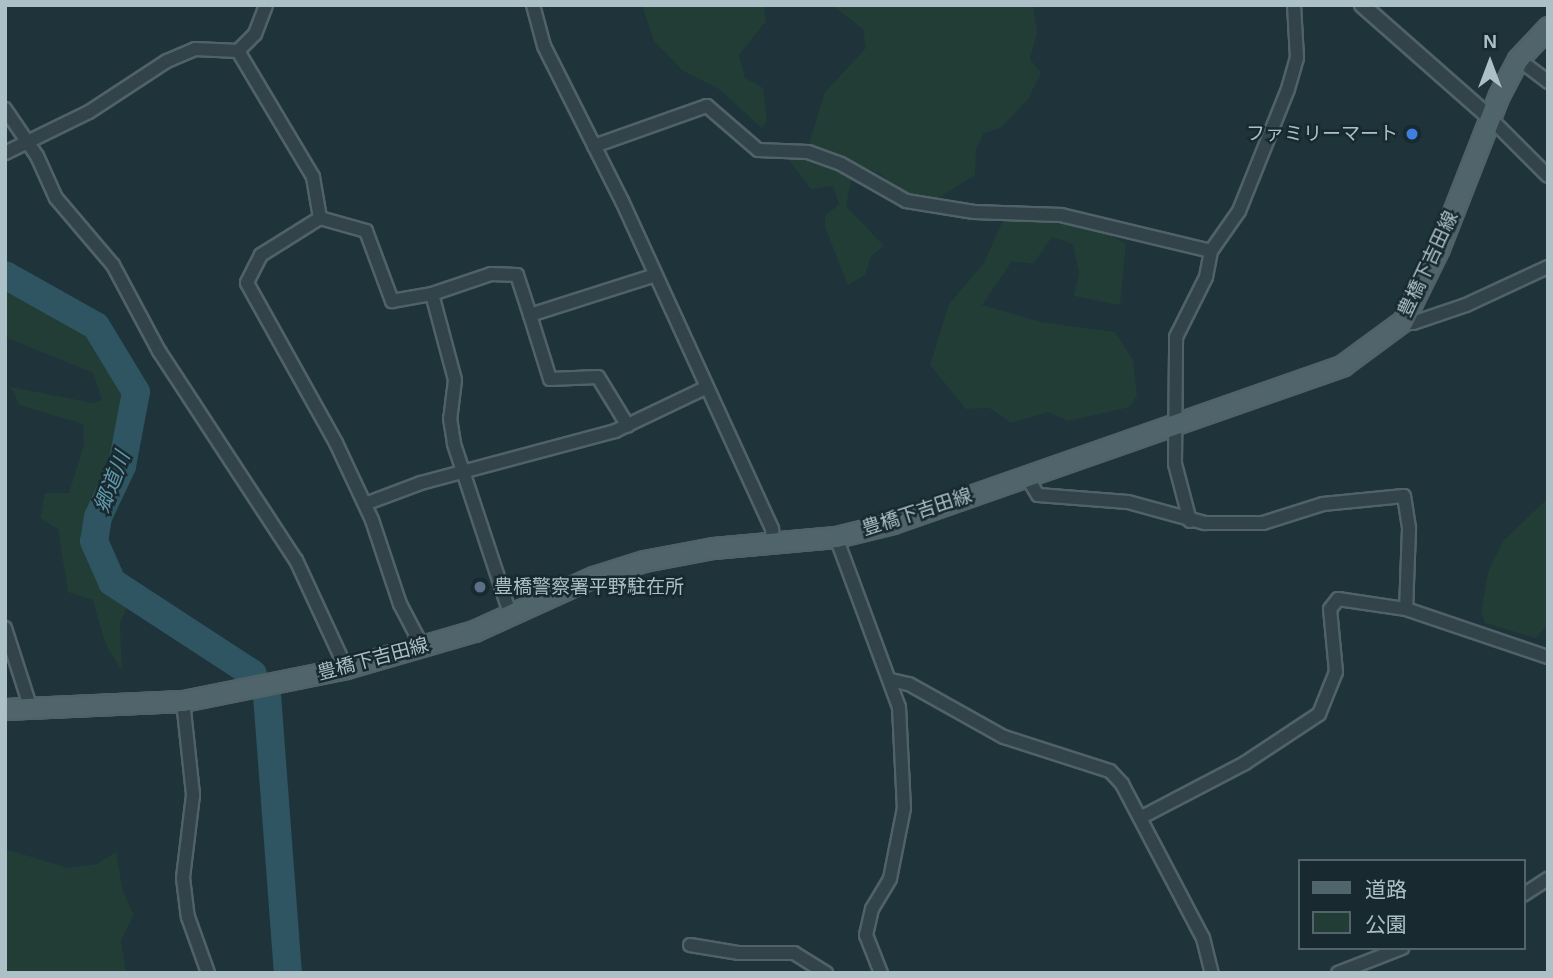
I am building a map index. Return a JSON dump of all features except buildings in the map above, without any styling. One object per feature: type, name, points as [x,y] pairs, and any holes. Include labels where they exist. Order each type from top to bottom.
[{"type":"main road","name":"豊橋下吉田線","points":[[5,709],[183,701],[346,668],[511,617],[593,577],[644,561],[836,537],[1027,477],[1343,365],[1403,321],[1439,248],[1489,117],[1518,59],[1548,27]]},
{"type":"street","points":[[5,153],[29,145],[167,61],[195,49],[239,51],[255,34],[267,5]]},
{"type":"street","points":[[533,5],[544,46],[655,275],[772,530],[773,543]]},
{"type":"street","points":[[1190,522],[1177,482],[1176,337],[1206,277],[1211,251],[1239,211],[1288,89],[1297,58],[1294,5]]},
{"type":"street","points":[[1362,5],[1489,117],[1548,176]]},
{"type":"street","points":[[239,51],[313,177],[320,218]]},
{"type":"street","points":[[1518,59],[1548,82]]},
{"type":"street","points":[[594,146],[707,106],[758,150],[808,152],[906,201],[974,212],[1061,215],[1211,251]]},
{"type":"street","points":[[5,108],[29,145],[56,198],[113,265],[159,351],[296,561],[346,668]]},
{"type":"street","points":[[422,646],[400,604],[365,503],[247,283],[261,255],[320,218],[366,231],[392,301],[432,294],[491,274],[517,275],[550,379],[598,377],[628,426]]},
{"type":"street","points":[[1403,321],[1413,323],[1466,305],[1548,267]]},
{"type":"street","points":[[530,316],[655,275]]},
{"type":"street","points":[[432,294],[455,380],[450,418],[462,473],[469,479],[511,617]]},
{"type":"street","points":[[365,503],[628,426],[705,388]]},
{"type":"street","points":[[1027,477],[1038,495],[1128,502],[1190,522],[1263,523],[1323,503],[1404,496],[1409,530],[1406,609]]},
{"type":"street","points":[[836,537],[899,707],[905,795],[890,879],[872,909],[866,934],[881,973]]},
{"type":"street","points":[[1140,818],[1245,763],[1319,714],[1336,672],[1332,603],[1352,600],[1406,609],[1548,657]]},
{"type":"street","points":[[5,628],[31,709]]},
{"type":"street","points":[[891,680],[909,684],[1004,737],[1110,771],[1140,818],[1203,938],[1212,973]]},
{"type":"street","points":[[183,701],[193,795],[183,878],[188,917],[208,973]]},
{"type":"street","points":[[1525,894],[1548,879]]},
{"type":"street","points":[[690,945],[738,953],[794,953],[826,973]]},
{"type":"street","points":[[1338,973],[1397,950]]},
{"type":"green space","points":[[642,5],[764,5],[766,21],[739,55],[745,78],[763,88],[767,120],[762,128],[719,89],[683,71],[654,41]]},
{"type":"green space","points":[[832,5],[1033,5],[1037,32],[1030,59],[1041,73],[1028,99],[1002,127],[984,133],[976,150],[975,175],[932,202],[900,192],[879,173],[864,168],[851,181],[846,206],[884,246],[871,256],[865,275],[848,285],[825,227],[825,216],[839,204],[833,186],[811,189],[788,159],[805,157],[825,92],[866,48],[863,29]]},
{"type":"green space","points":[[1003,220],[1058,221],[1106,233],[1126,244],[1120,305],[1074,296],[1079,274],[1073,244],[1052,237],[1033,264],[1012,261],[982,305],[1041,322],[1115,332],[1133,360],[1137,395],[1130,407],[1068,421],[1048,412],[1012,423],[989,408],[966,409],[930,365],[949,304],[984,263]]},
{"type":"green space","points":[[5,288],[77,326],[121,376],[125,410],[116,466],[92,518],[87,545],[98,574],[129,604],[120,623],[122,671],[105,643],[93,600],[68,592],[58,529],[40,518],[45,493],[69,493],[84,445],[83,424],[19,405],[11,387],[93,403],[102,400],[93,373],[5,337]]},
{"type":"green space","points":[[1548,498],[1548,625],[1535,638],[1485,623],[1481,611],[1489,569],[1503,541]]},
{"type":"green space","points":[[5,849],[68,868],[97,864],[116,852],[123,892],[134,915],[121,940],[126,973],[5,973]]},
{"type":"waterway","name":"郷道川","points":[[5,275],[96,326],[136,392],[122,466],[98,517],[94,541],[112,582],[253,674]]},
{"type":"waterway","name":"郷道川","points":[[267,695],[288,973]]},
{"type":"place","name":"ファミリーマート","points":[[1412,134]]},
{"type":"place","name":"豊橋警察署平野駐在所","points":[[480,587]]}]
